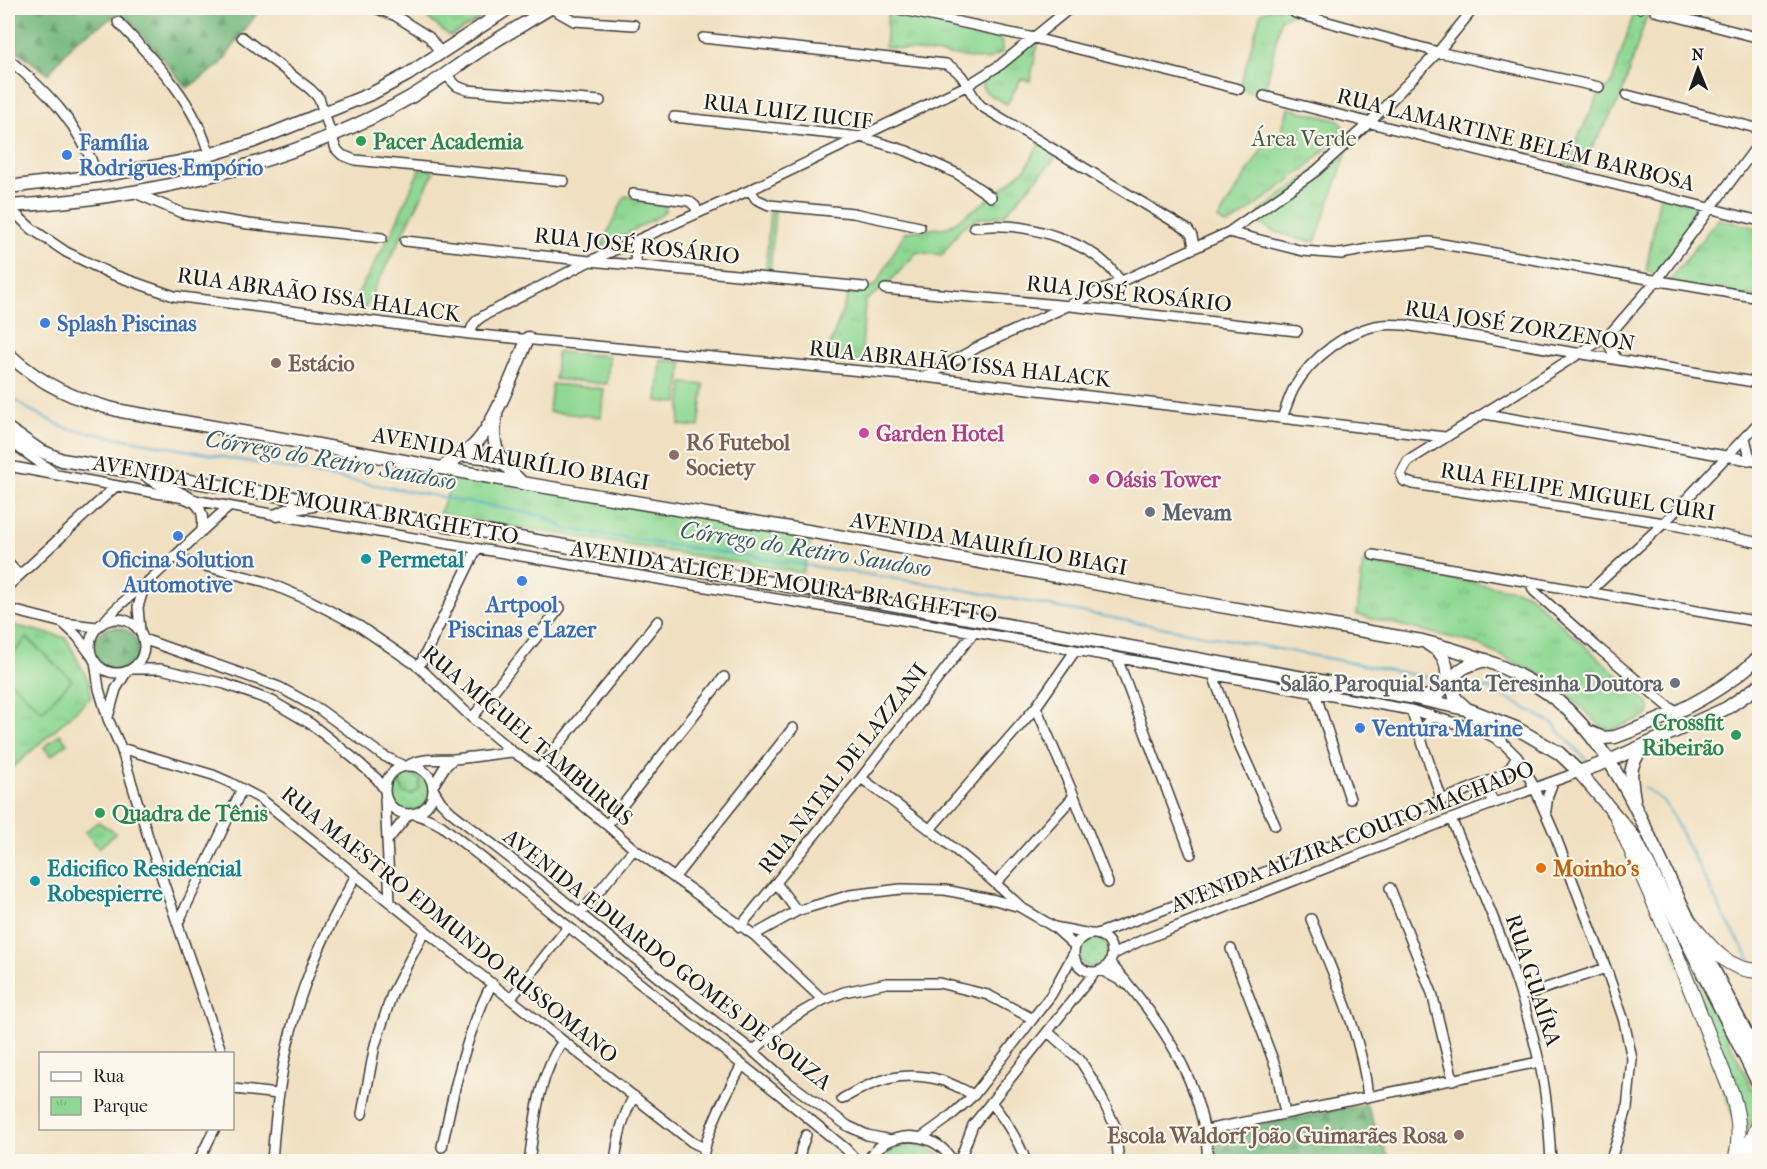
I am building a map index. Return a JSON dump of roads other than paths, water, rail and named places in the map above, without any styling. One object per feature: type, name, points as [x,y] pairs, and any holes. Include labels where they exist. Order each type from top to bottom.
[{"type":"highway","points":[[1617,818],[1672,942],[1736,1104],[1739,1134],[1735,1161]]},
{"type":"highway","points":[[1689,921],[1715,952],[1725,960],[1743,970],[1760,971]]},
{"type":"highway","points":[[1743,1161],[1760,1121]]},
{"type":"highway","points":[[1758,1161],[1760,1156]]},
{"type":"main road","points":[[8,187],[98,176],[175,163],[254,141],[373,93],[407,75],[509,8]]},
{"type":"main road","points":[[8,207],[133,192],[226,171],[331,136],[409,98],[486,47],[551,8]]},
{"type":"main road","points":[[475,29],[486,47]]},
{"type":"main road","points":[[441,468],[473,446],[481,437],[498,408],[528,338]]},
{"type":"main road","name":"AVENIDA MAURÍLIO BIAGI","points":[[8,354],[41,381],[62,392],[90,404],[121,411],[522,483],[867,541],[1422,641],[1459,650],[1486,660],[1520,676],[1546,692],[1567,709],[1588,732],[1609,761],[1760,1060]]},
{"type":"main road","points":[[498,408],[494,440],[498,453],[505,465],[522,483]]},
{"type":"main road","points":[[8,429],[39,450],[62,460],[102,468],[139,472],[324,503],[1410,697],[1470,711],[1516,728],[1559,753],[1579,772],[1635,838],[1757,1083]]},
{"type":"main road","points":[[460,455],[483,457],[505,465]]},
{"type":"main road","points":[[139,472],[192,500]]},
{"type":"main road","points":[[277,515],[294,508],[324,503]]},
{"type":"main road","points":[[1422,641],[1440,653],[1453,669]]},
{"type":"main road","points":[[1453,669],[1486,660]]},
{"type":"main road","points":[[1588,732],[1603,738],[1614,738],[1699,702],[1758,661]]},
{"type":"main road","points":[[1448,689],[1453,669]]},
{"type":"main road","name":"AVENIDA ALZIRA COUTO MACHADO","points":[[1579,772],[1644,746],[1727,708],[1760,685]]},
{"type":"main road","points":[[1410,697],[1432,696],[1448,689]]},
{"type":"main road","points":[[1448,689],[1501,741]]},
{"type":"main road","points":[[1635,810],[1631,767],[1635,757],[1644,746]]},
{"type":"street","points":[[375,8],[394,15],[429,38],[440,52]]},
{"type":"street","points":[[551,8],[574,21],[634,25]]},
{"type":"street","points":[[894,8],[1034,38],[1239,89]]},
{"type":"street","points":[[470,334],[471,326],[483,316],[590,261],[750,190],[968,85],[1000,65],[1070,8]]},
{"type":"street","points":[[925,377],[978,347],[1229,232],[1316,171],[1370,122],[1438,52],[1474,8]]},
{"type":"street","points":[[1655,11],[1760,38]]},
{"type":"street","points":[[1295,13],[1438,52],[1599,87]]},
{"type":"street","points":[[118,22],[150,56],[179,94],[198,124],[209,155]]},
{"type":"street","points":[[242,37],[319,98],[336,149],[342,156],[355,160],[564,181]]},
{"type":"street","points":[[703,38],[946,64],[957,70],[981,106],[1188,230],[1194,247]]},
{"type":"street","points":[[8,59],[41,87],[63,111],[79,135],[98,176]]},
{"type":"street","points":[[445,74],[457,86],[467,90],[600,101]]},
{"type":"street","points":[[1627,95],[1760,129]]},
{"type":"street","name":"RUA LAMARTINE BELÉM BARBOSA","points":[[1264,96],[1760,221]]},
{"type":"street","name":"RUA LUIZ IUCIF","points":[[674,117],[861,137],[907,151],[958,174],[991,197]]},
{"type":"street","points":[[1445,437],[1610,335],[1658,280],[1760,142]]},
{"type":"street","points":[[750,190],[756,199],[769,205],[853,213],[920,227]]},
{"type":"street","points":[[1724,190],[1726,206],[1732,214]]},
{"type":"street","points":[[133,192],[182,213],[248,224],[382,238]]},
{"type":"street","points":[[633,194],[688,201],[695,206],[698,213]]},
{"type":"street","name":"RUA ABRAÃO ISSA HALACK","points":[[8,207],[32,230],[66,252],[111,273],[174,296],[470,334]]},
{"type":"street","points":[[974,227],[1023,228],[1073,243],[1108,266],[1121,282]]},
{"type":"street","points":[[1229,232],[1303,251],[1341,254],[1379,247],[1430,242],[1760,298]]},
{"type":"street","name":"RUA JOSÉ ROSÁRIO","points":[[405,241],[864,287]]},
{"type":"street","points":[[636,241],[634,250],[637,265]]},
{"type":"street","name":"RUA JOSÉ ROSÁRIO","points":[[885,289],[1070,306],[1297,331]]},
{"type":"street","name":"RUA JOSÉ ZORZENON","points":[[1282,418],[1294,388],[1311,363],[1334,346],[1359,332],[1382,325],[1405,325],[1760,383]]},
{"type":"street","name":"RUA ABRAHÃO ISSA HALACK","points":[[470,334],[925,377],[1445,437]]},
{"type":"street","points":[[1610,335],[1610,347],[1616,358]]},
{"type":"street","points":[[1485,414],[1756,462]]},
{"type":"street","points":[[1589,592],[1664,523],[1760,421]]},
{"type":"street","name":"RUA FELIPE MIGUEL CURI","points":[[1445,437],[1408,461],[1402,469],[1401,478],[1407,483],[1664,523],[1760,543]]},
{"type":"street","points":[[1745,438],[1747,449],[1756,462]]},
{"type":"street","points":[[8,441],[58,475]]},
{"type":"street","points":[[8,466],[58,475]]},
{"type":"street","name":"AVENIDA ALICE DE MOURA BRAGHETTO","points":[[58,475],[476,550],[974,632],[1412,710],[1482,731],[1501,741]]},
{"type":"street","points":[[8,586],[116,486]]},
{"type":"street","points":[[192,500],[203,512],[202,529]]},
{"type":"street","points":[[222,1052],[150,843],[121,748],[108,719],[99,690],[90,641],[117,606],[144,585],[202,529],[229,507]]},
{"type":"street","points":[[419,667],[476,550]]},
{"type":"street","points":[[1373,555],[1760,622]]},
{"type":"street","name":"RUA MIGUEL TAMBURUS","points":[[174,558],[266,582],[311,601],[359,626],[419,667],[472,718],[513,752],[539,769],[634,849],[754,935],[823,1000]]},
{"type":"street","points":[[8,563],[19,575]]},
{"type":"street","points":[[1530,582],[1534,591],[1675,712]]},
{"type":"street","points":[[108,719],[116,689],[143,653],[138,607],[144,585]]},
{"type":"street","points":[[472,718],[560,608]]},
{"type":"street","points":[[8,609],[63,623],[101,625],[121,619],[129,622],[142,637],[279,687],[319,710],[382,755],[405,766],[420,769],[427,774],[433,787]]},
{"type":"street","points":[[539,769],[658,621]]},
{"type":"street","points":[[63,623],[101,668],[109,672],[161,669],[225,684],[272,701],[311,724],[357,761],[376,779],[391,808],[411,815]]},
{"type":"street","name":"RUA NATAL DE LAZZANI","points":[[740,927],[861,778],[974,632]]},
{"type":"street","points":[[930,829],[1036,707],[1075,651]]},
{"type":"street","points":[[1117,658],[1191,854]]},
{"type":"street","points":[[1213,675],[1239,745],[1275,825]]},
{"type":"street","points":[[607,825],[724,677]]},
{"type":"street","points":[[272,701],[279,687]]},
{"type":"street","points":[[1315,693],[1350,800]]},
{"type":"street","points":[[1036,707],[1108,883]]},
{"type":"street","points":[[1412,710],[1442,800]]},
{"type":"street","points":[[1420,737],[1431,715]]},
{"type":"street","points":[[674,878],[793,728]]},
{"type":"street","points":[[1501,741],[1516,757],[1535,789],[1606,968],[1624,1020],[1632,1059],[1627,1109],[1610,1161]]},
{"type":"street","name":"RUA MAESTRO EDMUNDO RUSSOMANO","points":[[121,748],[213,775],[261,799],[563,1041],[692,1142],[704,1148]]},
{"type":"street","points":[[390,902],[384,791],[387,779],[394,771],[416,761],[513,752]]},
{"type":"street","name":"AVENIDA ALZIRA COUTO MACHADO","points":[[1094,934],[1255,876],[1485,783],[1506,772],[1516,757]]},
{"type":"street","points":[[387,841],[411,815],[422,811],[428,805],[432,798],[433,787],[444,768],[453,759]]},
{"type":"street","name":"AVENIDA ALZIRA COUTO MACHADO","points":[[1111,959],[1140,941],[1451,819],[1579,772]]},
{"type":"street","points":[[861,778],[930,829],[996,883],[1020,907],[1054,927],[1074,950],[1080,967],[1087,971],[1098,971],[1130,985]]},
{"type":"street","points":[[1545,812],[1553,782]]},
{"type":"street","points":[[1485,783],[1493,803]]},
{"type":"street","name":"AVENIDA EDUARDO GOMES DE SOUZA","points":[[433,787],[441,801],[452,812],[753,1051],[788,1082],[848,1126],[867,1135],[891,1140]]},
{"type":"street","points":[[178,923],[187,909],[242,789]]},
{"type":"street","points":[[996,883],[1074,796]]},
{"type":"street","name":"AVENIDA EDUARDO GOMES DE SOUZA","points":[[411,815],[429,819],[442,826],[742,1065],[858,1161]]},
{"type":"street","points":[[1399,817],[1406,837]]},
{"type":"street","name":"RUA GUAÍRA","points":[[1451,819],[1496,922],[1522,996],[1539,1062],[1548,1115],[1551,1161]]},
{"type":"street","points":[[580,914],[634,849]]},
{"type":"street","points":[[488,862],[498,850]]},
{"type":"street","points":[[272,1161],[279,1095],[294,1021],[308,976],[325,935],[356,875]]},
{"type":"street","points":[[1255,876],[1261,893]]},
{"type":"street","points":[[776,883],[797,911]]},
{"type":"street","points":[[1390,888],[1432,993],[1453,1080]]},
{"type":"street","points":[[754,935],[797,911],[850,895],[901,889],[945,890],[1020,907]]},
{"type":"street","points":[[175,913],[187,909]]},
{"type":"street","points":[[1311,919],[1361,1051],[1368,1097]]},
{"type":"street","points":[[511,998],[568,927]]},
{"type":"street","points":[[1054,927],[1094,934],[1107,939],[1110,944],[1111,959],[1172,1044],[1196,1096],[1206,1130],[1208,1161]]},
{"type":"street","points":[[363,1114],[375,1045],[392,994],[425,930]]},
{"type":"street","points":[[922,1137],[974,1095],[1051,995],[1081,938],[1094,934]]},
{"type":"street","points":[[1232,949],[1276,1068],[1285,1113]]},
{"type":"street","points":[[959,1161],[973,1125],[1098,971],[1111,959]]},
{"type":"street","points":[[1522,996],[1606,968]]},
{"type":"street","points":[[442,1147],[467,1040],[492,983]]},
{"type":"street","points":[[656,996],[665,983]]},
{"type":"street","points":[[753,1051],[790,1019],[823,1000],[844,992],[886,983],[939,983],[988,995],[1033,1019]]},
{"type":"street","points":[[1048,1032],[1080,1060],[1095,1084],[1115,1125],[1119,1161]]},
{"type":"street","points":[[529,1161],[545,1075],[554,1054],[563,1041]]},
{"type":"street","points":[[1005,1054],[1021,1067]]},
{"type":"street","points":[[1206,1130],[1539,1062]]},
{"type":"street","points":[[702,1161],[704,1148],[726,1094],[742,1065]]},
{"type":"street","points":[[842,1099],[865,1085],[893,1077],[917,1076],[942,1080],[974,1095]]},
{"type":"street","points":[[778,1094],[788,1082]]},
{"type":"street","points":[[234,1089],[279,1095]]},
{"type":"street","points":[[615,1161],[625,1113],[634,1096]]},
{"type":"street","points":[[991,1102],[1006,1122],[1026,1161]]},
{"type":"street","points":[[198,1161],[213,1130]]},
{"type":"street","points":[[799,1161],[806,1135]]},
{"type":"street","points":[[867,1161],[876,1149],[891,1140],[906,1137],[922,1137],[937,1143],[953,1161]]},
{"type":"waterway","name":"Córrego do Retiro Saudoso","points":[[8,394],[28,409],[65,428],[545,516],[566,529],[943,586],[1443,680]]},
{"type":"waterway","name":"Córrego do Retiro Saudoso","points":[[1457,683],[1491,689],[1553,724],[1587,761]]},
{"type":"waterway","name":"Córrego do Retiro Saudoso","points":[[1644,787],[1663,801],[1671,813],[1724,916],[1751,961]]},
{"type":"waterway","name":"Córrego do Retiro Saudoso","points":[[1754,989],[1760,1001]]},
{"type":"place","name":"Pacer Academia","points":[[361,141]]},
{"type":"place","name":"Família Rodrigues Empório","points":[[67,155]]},
{"type":"place","name":"Splash Piscinas","points":[[45,323]]},
{"type":"place","name":"Estácio","points":[[276,363]]},
{"type":"place","name":"Garden Hotel","points":[[864,433]]},
{"type":"place","name":"R6 Futebol Society","points":[[674,455]]},
{"type":"place","name":"Oásis Tower","points":[[1094,479]]},
{"type":"place","name":"Mevam","points":[[1150,512]]},
{"type":"place","name":"Oficina Solution Automotive","points":[[178,536]]},
{"type":"place","name":"Permetal","points":[[366,559]]},
{"type":"place","name":"Artpool Piscinas e Lazer","points":[[522,581]]},
{"type":"place","name":"Salão Paroquial Santa Teresinha Doutora","points":[[1675,683]]},
{"type":"place","name":"Ventura Marine","points":[[1360,728]]},
{"type":"place","name":"Crossfit Ribeirão","points":[[1736,735]]},
{"type":"place","name":"Quadra de Tênis","points":[[100,813]]},
{"type":"place","name":"Moinho's","points":[[1541,868]]},
{"type":"place","name":"Edicifico Residencial Robespierre","points":[[35,881]]},
{"type":"place","name":"Escola Waldorf João Guimarães Rosa","points":[[1459,1135]]},
{"type":"park label","name":"Área Verde","points":[[1304,138]]}]
